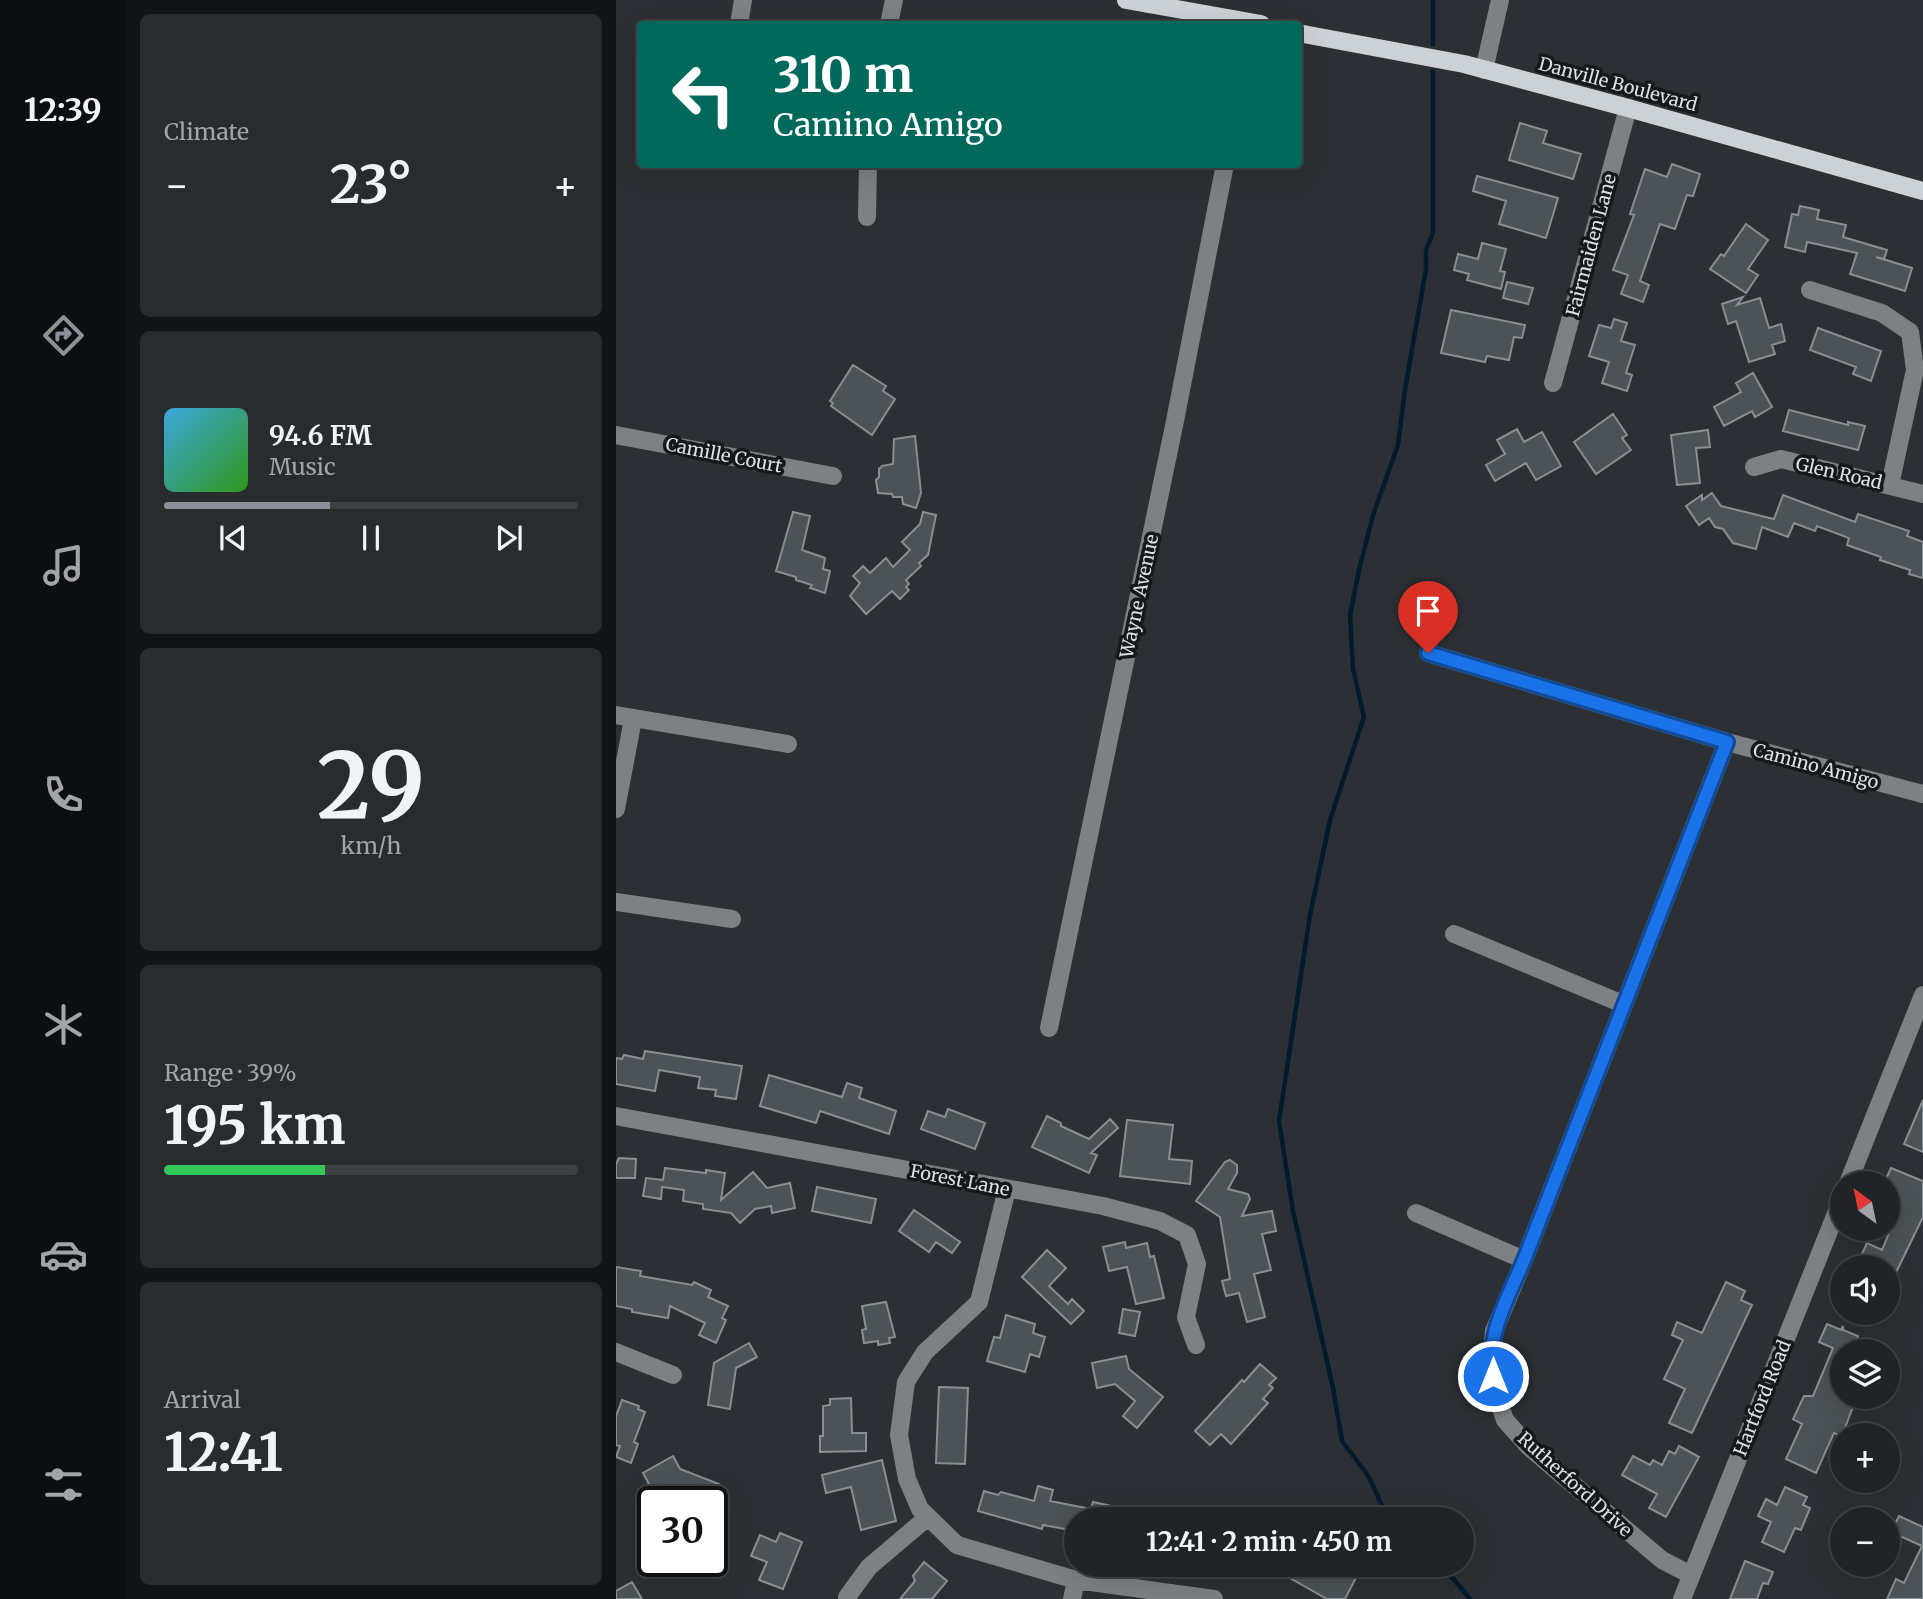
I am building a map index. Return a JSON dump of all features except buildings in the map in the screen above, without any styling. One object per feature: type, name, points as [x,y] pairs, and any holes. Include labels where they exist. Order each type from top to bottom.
[{"type":"main road","points":[[1126,0],[1239,21]]},
{"type":"main road","name":"Danville Boulevard","points":[[1302,34],[1484,70],[1923,191]]},
{"type":"street","points":[[739,21],[743,0]]},
{"type":"street","points":[[890,21],[894,0]]},
{"type":"street","points":[[1484,70],[1500,0]]},
{"type":"street","name":"Fairmaiden Lane","points":[[1553,383],[1628,108]]},
{"type":"street","points":[[867,217],[869,168]]},
{"type":"street","name":"Wayne Avenue","points":[[1049,1028],[1175,421],[1224,168]]},
{"type":"street","points":[[1810,290],[1882,313],[1910,332],[1915,370],[1890,485]]},
{"type":"street","name":"Camille Court","points":[[616,435],[833,476]]},
{"type":"street","name":"Glen Road","points":[[1754,467],[1781,459],[1923,494]]},
{"type":"street","name":"Camino Amigo","points":[[1428,653],[1727,742],[1923,794]]},
{"type":"street","points":[[616,808],[625,717],[788,744]]},
{"type":"street","name":"Rutherford Drive","points":[[1692,1575],[1662,1560],[1529,1447],[1505,1420],[1495,1391],[1490,1361],[1494,1331],[1727,742]]},
{"type":"street","points":[[616,902],[732,919]]},
{"type":"street","points":[[1454,934],[1623,1003]]},
{"type":"street","points":[[1853,1171],[1923,995]]},
{"type":"street","name":"Forest Lane","points":[[616,1116],[1103,1206],[1160,1221],[1187,1235],[1197,1264],[1186,1317],[1196,1345]]},
{"type":"street","points":[[1007,1189],[979,1303],[925,1352],[906,1382],[899,1435],[907,1479],[920,1509],[957,1545],[1076,1580],[1214,1599]]},
{"type":"street","points":[[1416,1213],[1524,1260]]},
{"type":"street","name":"Hartford Road","points":[[1682,1599],[1830,1229]]},
{"type":"street","points":[[616,1352],[673,1375]]},
{"type":"street","points":[[847,1597],[869,1567],[928,1517]]},
{"type":"street","points":[[1072,1599],[1076,1580]]},
{"type":"waterway","points":[[1433,0],[1433,44]]},
{"type":"waterway","points":[[1383,1507],[1369,1477],[1342,1441],[1333,1388],[1293,1211],[1279,1121],[1310,915],[1330,820],[1364,717],[1353,669],[1350,615],[1373,515],[1398,445],[1426,269],[1426,250],[1433,233],[1433,71]]},
{"type":"waterway","points":[[1452,1577],[1470,1599]]},
{"type":"route","points":[[1428,653],[1727,742],[1494,1331],[1490,1361],[1493,1376]]}]
